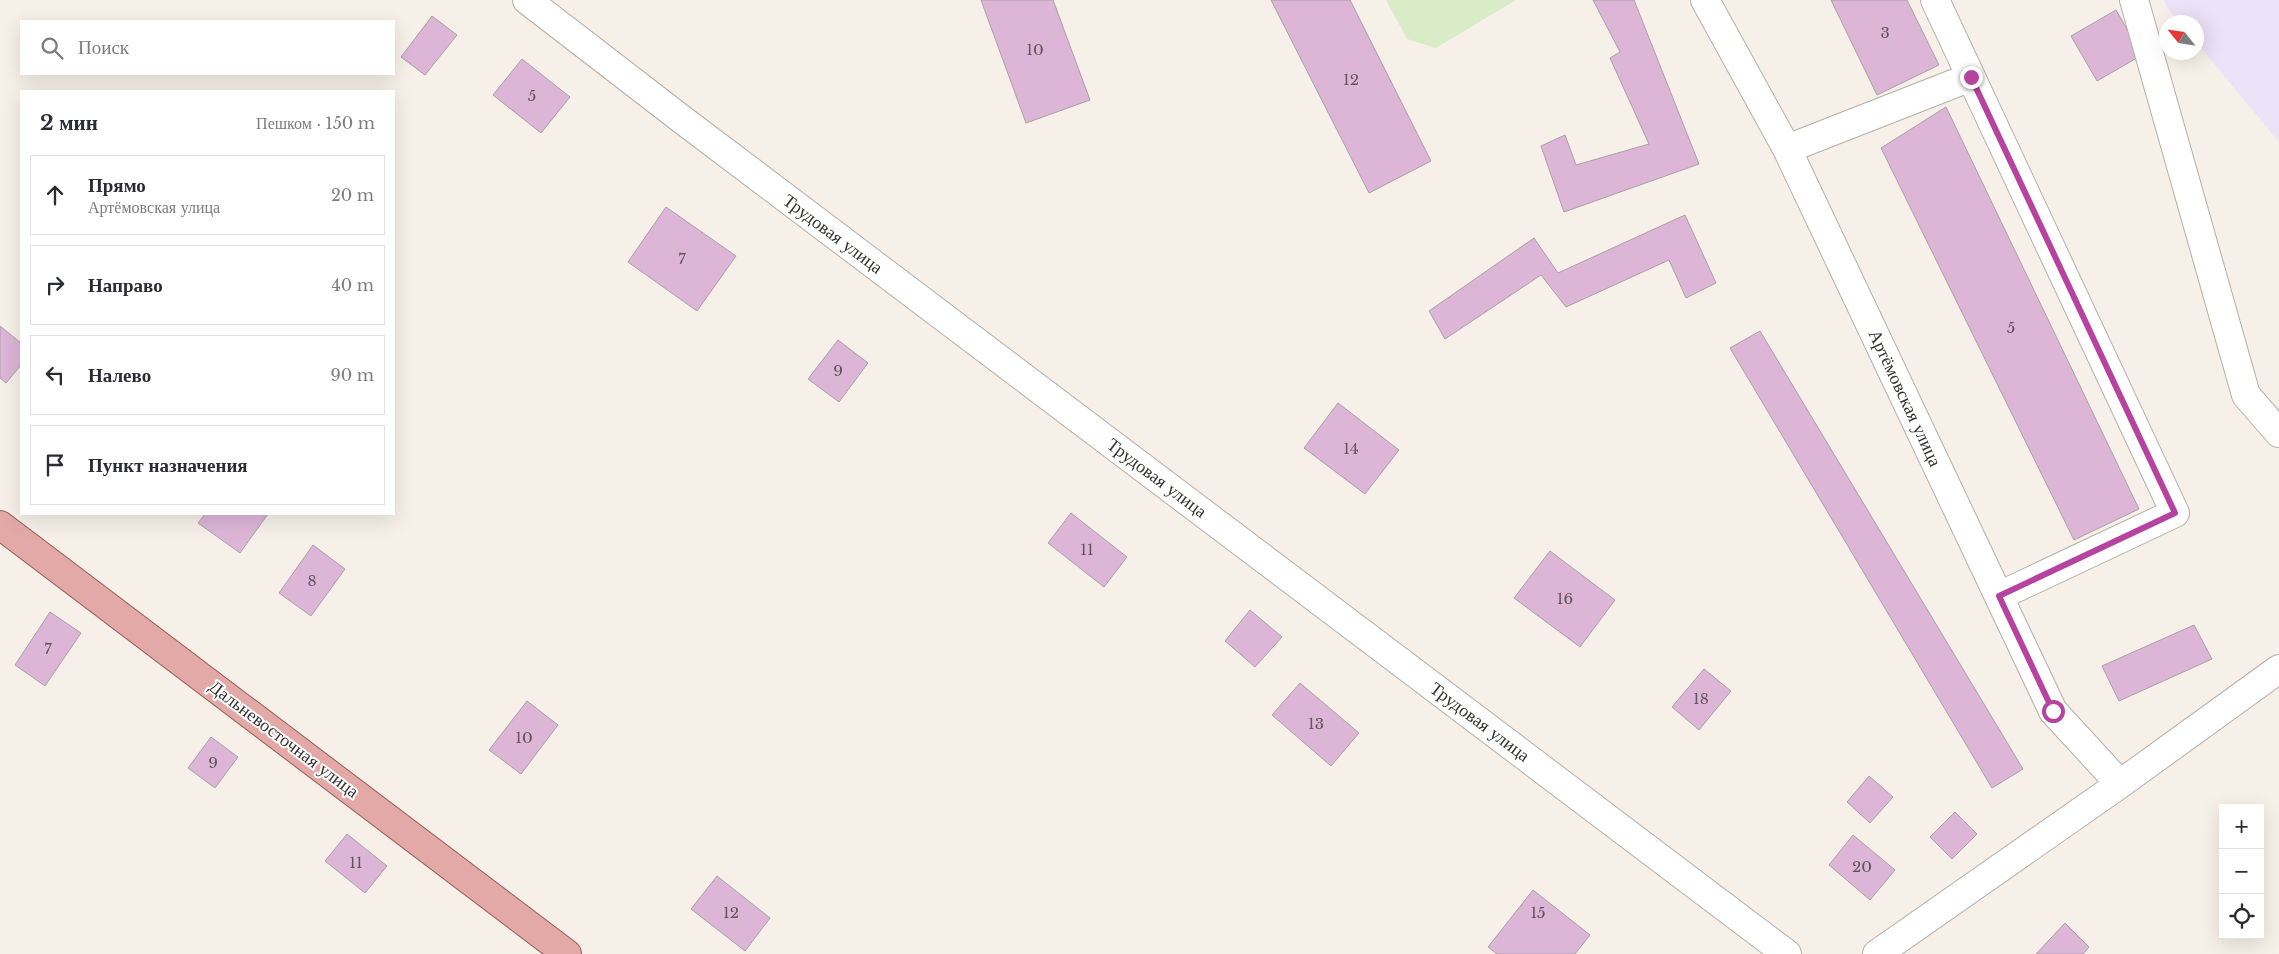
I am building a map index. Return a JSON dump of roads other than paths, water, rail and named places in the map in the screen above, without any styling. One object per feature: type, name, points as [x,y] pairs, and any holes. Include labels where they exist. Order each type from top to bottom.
[{"type":"main road","name":"Дальневосточная улица","points":[[0,525],[567,954]]},
{"type":"street","name":"Трудовая улица","points":[[527,0],[684,121],[1787,954]]},
{"type":"street","name":"Артёмовская улица","points":[[1705,0],[1787,149],[2053,711],[2120,784]]},
{"type":"street","points":[[1935,0],[2175,513],[1999,596]]},
{"type":"street","points":[[2134,0],[2246,394],[2279,433]]},
{"type":"street","points":[[1787,149],[1971,77]]},
{"type":"street","points":[[1877,954],[2120,784],[2279,669]]}]
